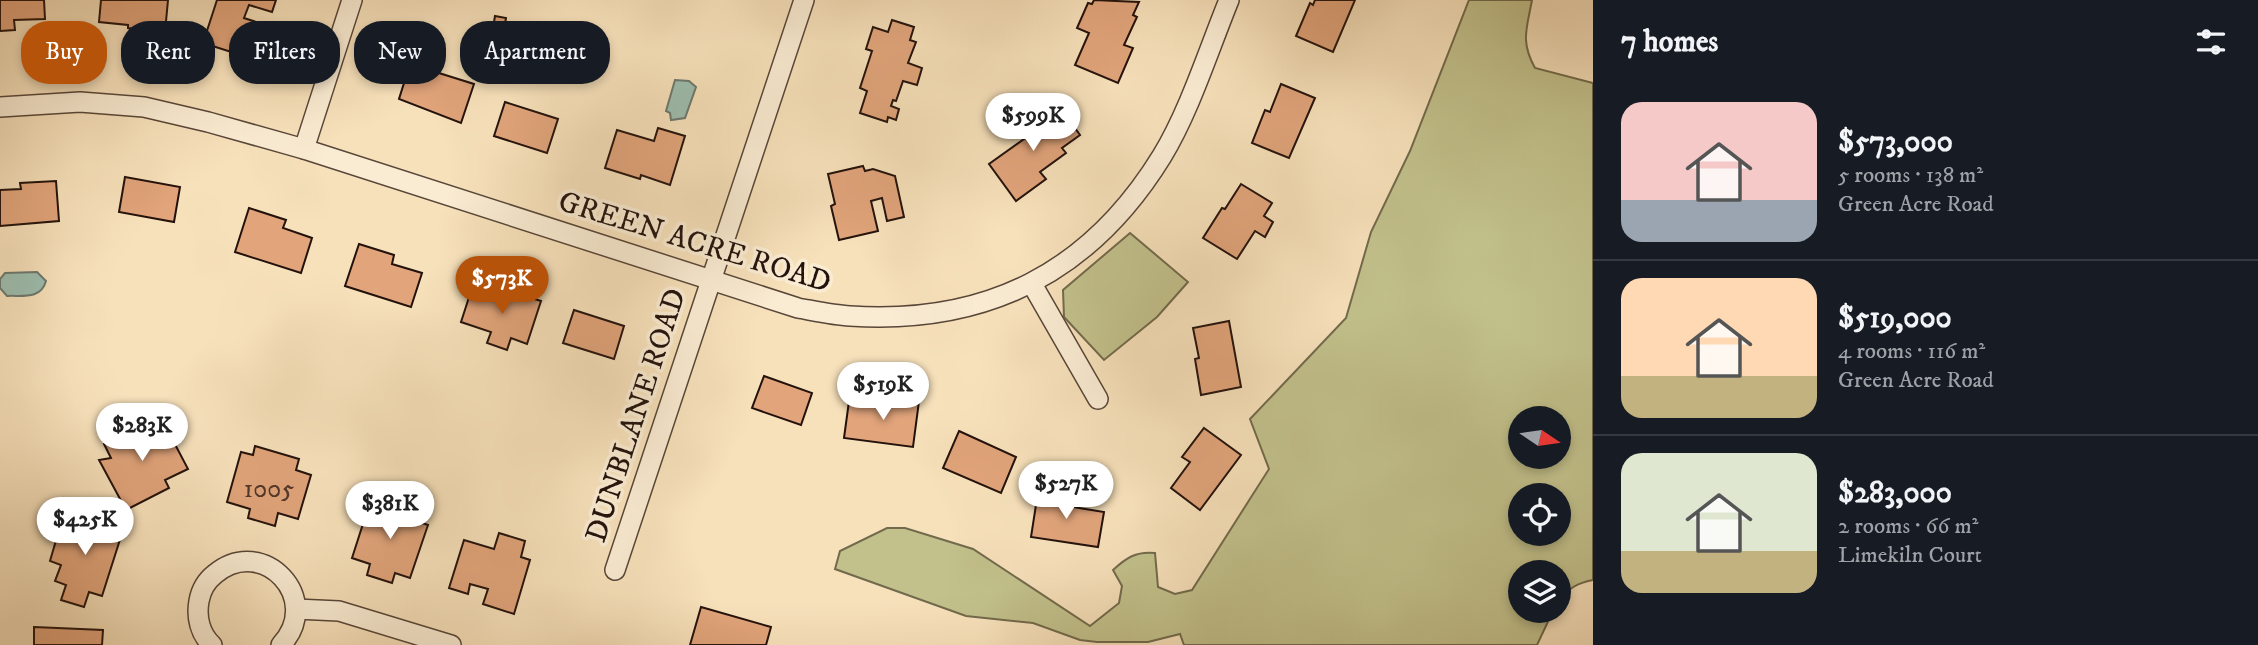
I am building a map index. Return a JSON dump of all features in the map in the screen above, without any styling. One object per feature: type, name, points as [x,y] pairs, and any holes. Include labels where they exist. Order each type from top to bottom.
[{"type":"street","points":[[304,149],[352,0]]},
{"type":"street","name":"DUNBLANE ROAD","points":[[615,570],[804,0]]},
{"type":"street","name":"GREEN ACRE ROAD","points":[[0,107],[80,102],[144,107],[304,149],[798,307],[848,316],[898,317],[949,312],[991,302],[1032,284],[1095,238],[1131,199],[1163,155],[1229,0]]},
{"type":"street","points":[[1032,284],[1098,399]]},
{"type":"street","points":[[212,645],[200,626],[197,609],[200,593],[209,578],[222,568],[238,562],[255,562],[271,567],[284,578],[293,593],[296,610],[294,625],[281,645]]},
{"type":"street","points":[[296,610],[339,611],[451,645]]},
{"type":"shaded area","points":[[1469,0],[1532,0],[1526,42],[1535,68],[1593,83],[1593,580],[1571,589],[1571,560],[1508,560],[1508,623],[1547,623],[1537,645],[1184,645],[1180,634],[1148,642],[1097,642],[1080,640],[1033,623],[966,616],[835,569],[840,551],[887,528],[905,528],[973,549],[1090,626],[1119,603],[1122,586],[1113,570],[1137,554],[1155,553],[1158,587],[1175,594],[1192,590],[1269,469],[1250,419],[1346,318],[1371,232],[1410,151]]},
{"type":"shaded area","points":[[675,80],[689,81],[696,87],[685,118],[671,120],[670,113],[666,111]]},
{"type":"shaded area","points":[[1130,233],[1188,282],[1157,317],[1104,360],[1064,317],[1063,290]]},
{"type":"shaded area","points":[[37,272],[46,281],[35,294],[7,296],[0,288],[0,279],[5,273]]},
{"type":"building","points":[[0,0],[44,0],[45,19],[14,20],[15,30],[0,31]]},
{"type":"building","points":[[101,0],[168,0],[166,21],[121,21],[121,24],[99,21]]},
{"type":"building","points":[[217,0],[276,0],[272,12],[249,5],[244,18],[253,21],[229,21],[229,51],[215,47],[215,21],[210,21]]},
{"type":"building","points":[[1094,0],[1139,2],[1133,15],[1137,17],[1124,45],[1133,48],[1118,83],[1075,65],[1089,33],[1077,28],[1088,3],[1092,4]]},
{"type":"building","points":[[1315,0],[1355,0],[1333,52],[1296,36],[1310,3],[1313,5]]},
{"type":"building","points":[[495,16],[506,18],[506,21],[494,21]]},
{"type":"building","points":[[892,20],[914,27],[910,40],[916,42],[908,63],[922,68],[917,85],[903,81],[896,101],[893,100],[891,106],[899,109],[896,120],[888,117],[887,122],[860,113],[867,91],[860,88],[872,51],[866,49],[873,27],[888,32]]},
{"type":"building","points":[[446,75],[460,80],[460,84],[474,84],[461,123],[399,99],[404,84],[446,84]]},
{"type":"building","points":[[1281,84],[1315,98],[1289,158],[1252,143],[1265,110],[1270,112]]},
{"type":"building","points":[[505,102],[558,119],[547,153],[494,136]]},
{"type":"building","points":[[1034,109],[1047,126],[1064,113],[1080,135],[1062,148],[1066,153],[1040,172],[1046,179],[1016,201],[989,164],[1024,139],[1013,124]]},
{"type":"building","points":[[658,128],[685,136],[670,185],[641,175],[640,179],[605,168],[617,130],[654,141]]},
{"type":"building","points":[[863,166],[865,171],[873,169],[895,176],[904,217],[887,221],[882,198],[871,201],[878,231],[839,240],[831,206],[835,204],[828,174]]},
{"type":"building","points":[[125,177],[180,187],[174,222],[119,212]]},
{"type":"building","points":[[56,181],[59,221],[0,226],[0,190],[21,189],[20,183]]},
{"type":"building","points":[[1241,184],[1272,203],[1264,216],[1273,222],[1265,237],[1255,231],[1237,259],[1203,238]]},
{"type":"building","points":[[249,208],[286,220],[283,228],[312,238],[301,273],[235,252]]},
{"type":"building","points":[[359,244],[394,255],[392,264],[422,273],[411,307],[345,286]]},
{"type":"building","points":[[472,288],[502,298],[505,290],[541,301],[527,344],[511,338],[507,350],[487,343],[491,332],[461,322]]},
{"type":"building","points":[[574,310],[624,326],[614,359],[563,343]]},
{"type":"building","points":[[1229,321],[1241,387],[1201,395],[1195,359],[1199,358],[1193,328]]},
{"type":"building","points":[[764,376],[812,393],[801,425],[752,408]]},
{"type":"building","points":[[881,396],[919,401],[913,447],[844,438],[849,401],[881,405]]},
{"type":"building","points":[[155,418],[162,431],[167,429],[188,469],[165,480],[169,488],[126,510],[99,460],[111,458],[104,444]]},
{"type":"building","points":[[1204,428],[1241,455],[1200,510],[1171,488],[1190,462],[1182,457]]},
{"type":"building","points":[[959,431],[1016,457],[1001,493],[943,468]]},
{"type":"building","points":[[255,446],[299,459],[296,470],[311,475],[298,519],[278,513],[275,526],[248,518],[250,509],[227,502],[241,452],[253,455]]},
{"type":"building","points":[[1038,492],[1074,498],[1073,507],[1104,512],[1098,547],[1031,537]]},
{"type":"building","points":[[370,502],[393,510],[396,502],[416,509],[413,520],[428,525],[410,578],[395,573],[392,583],[367,575],[370,564],[352,558]]},
{"type":"building","points":[[81,514],[124,527],[102,596],[89,592],[84,607],[61,600],[66,585],[55,581],[61,565],[50,561],[62,520],[78,526]]},
{"type":"building","points":[[499,533],[525,541],[521,557],[530,560],[514,614],[483,604],[488,589],[470,584],[468,594],[449,588],[464,540],[494,549]]},
{"type":"building","points":[[701,607],[771,627],[766,645],[690,645]]},
{"type":"building","points":[[34,627],[103,630],[102,645],[34,645]]}]
